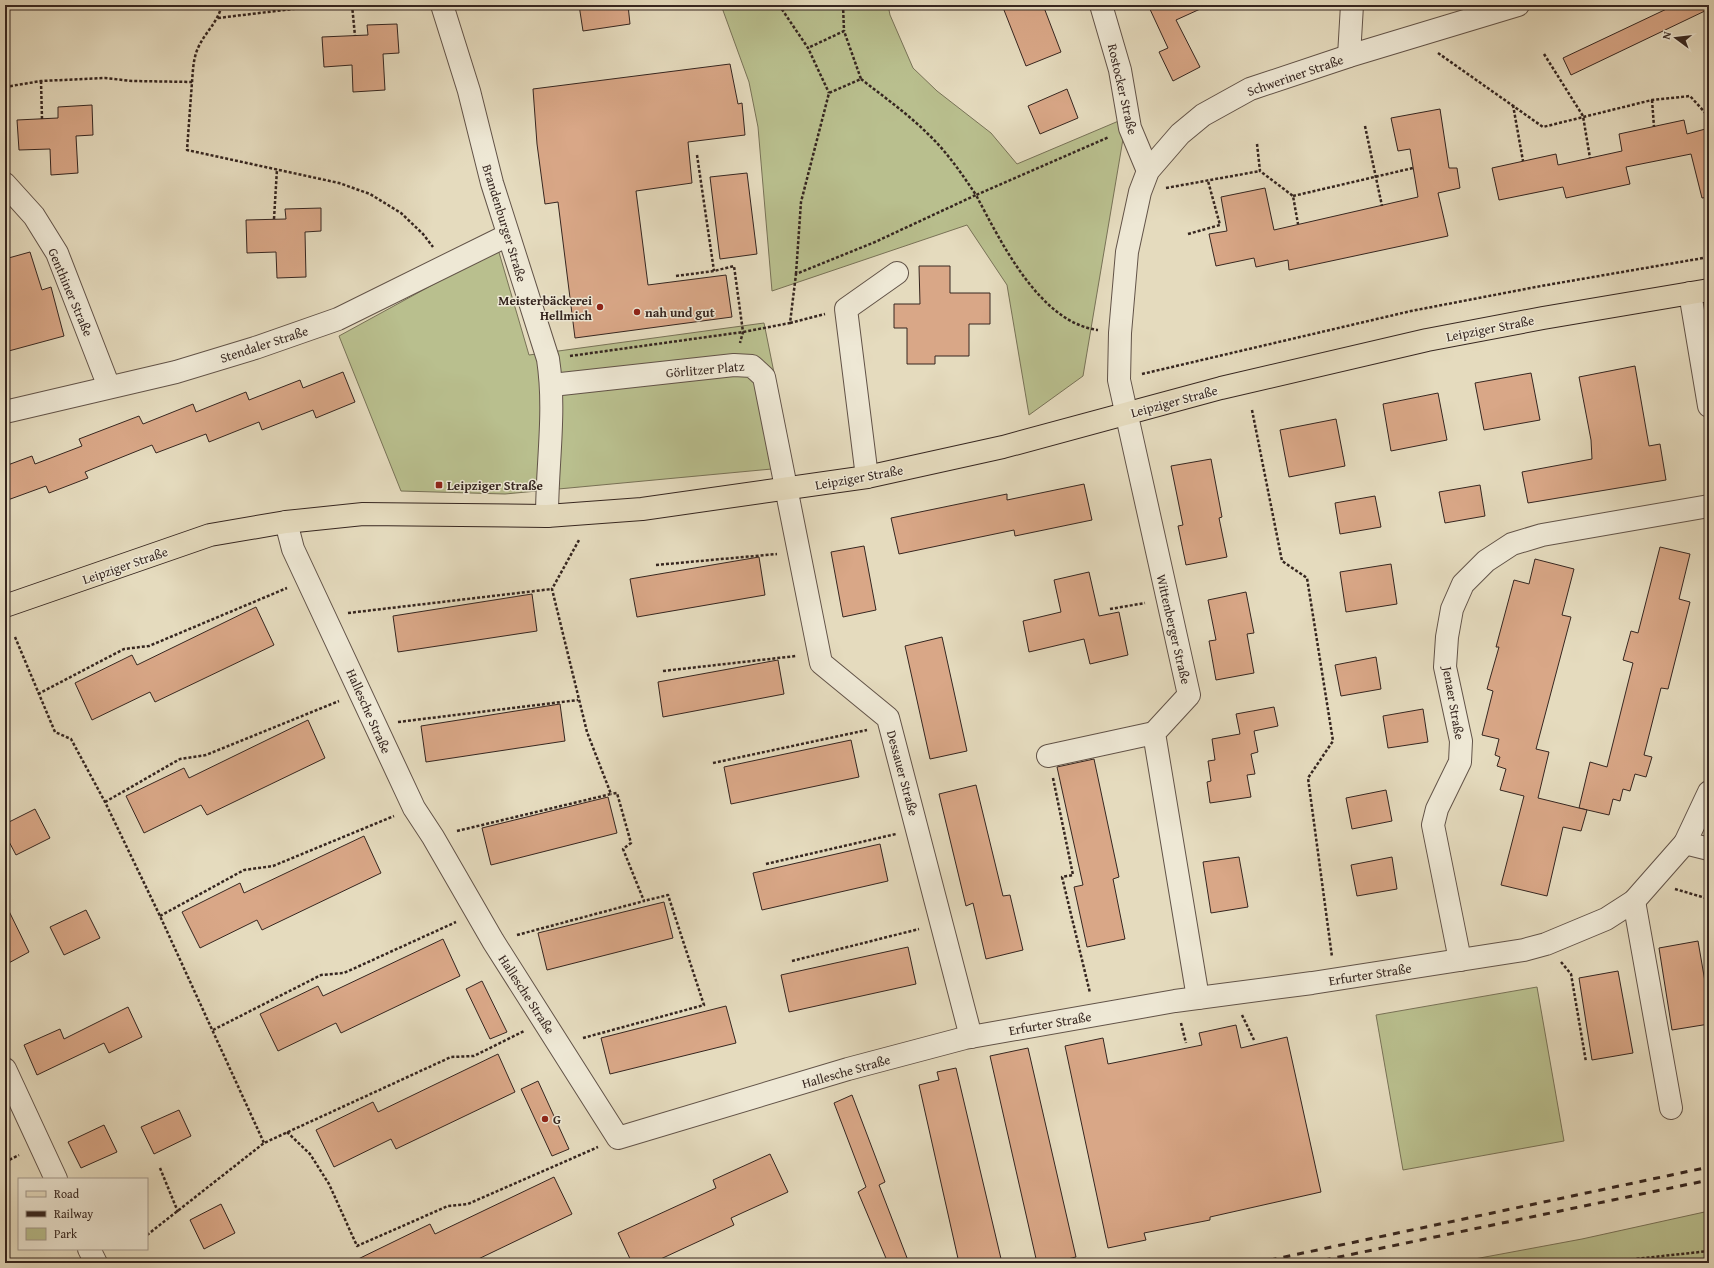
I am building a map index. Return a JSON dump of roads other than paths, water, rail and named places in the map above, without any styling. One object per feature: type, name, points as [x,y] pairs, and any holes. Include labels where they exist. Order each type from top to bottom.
[{"type":"main road","name":"Leipziger Straße","points":[[5,606],[210,536],[286,522],[363,514],[547,516],[642,509],[867,477],[1003,447],[1305,368],[1427,340],[1699,291]]},
{"type":"street","name":"Brandenburger Straße","points":[[442,5],[469,92],[492,183],[548,360],[552,385],[547,481],[547,516]]},
{"type":"street","name":"Rostocker Straße","points":[[1101,5],[1120,70],[1130,128],[1148,171]]},
{"type":"street","points":[[1349,56],[1352,5]]},
{"type":"street","name":"Schweriner Straße","points":[[1126,414],[1119,380],[1120,333],[1127,252],[1140,192],[1148,171],[1180,134],[1203,115],[1250,90],[1349,56],[1518,5]]},
{"type":"street","name":"Genthiner Straße","points":[[5,184],[34,216],[57,253],[109,387]]},
{"type":"street","name":"Stendaler Straße","points":[[5,412],[190,368],[255,348],[338,319],[508,235]]},
{"type":"street","points":[[867,477],[846,309],[897,273]]},
{"type":"street","points":[[1699,291],[1709,406]]},
{"type":"street","name":"Görlitzer Platz","points":[[552,385],[734,365],[752,366],[764,377],[787,489]]},
{"type":"street","name":"Wittenberger Straße","points":[[1126,414],[1189,695],[1154,733]]},
{"type":"street","name":"Dessauer Straße","points":[[787,489],[820,662],[888,718],[941,923],[968,1038]]},
{"type":"street","name":"Jenaer Straße","points":[[1460,960],[1433,825],[1437,809],[1460,762],[1462,741],[1446,667],[1447,637],[1452,609],[1463,584],[1486,561],[1512,544],[1542,535],[1709,506]]},
{"type":"street","name":"Hallesche Straße","points":[[286,522],[293,549],[414,808],[433,837],[493,941],[618,1138],[848,1069],[968,1038]]},
{"type":"street","points":[[1048,756],[1154,733],[1198,998]]},
{"type":"street","name":"Erfurter Straße","points":[[968,1038],[1038,1024],[1198,998],[1524,950],[1546,944],[1606,918],[1634,901],[1685,843],[1709,792]]},
{"type":"street","points":[[1685,843],[1709,850]]},
{"type":"street","points":[[1634,901],[1671,1108]]},
{"type":"street","points":[[5,1070],[56,1178]]},
{"type":"street","points":[[90,1250],[96,1263]]},
{"type":"railway","points":[[1256,1263],[1709,1167]]},
{"type":"railway","points":[[1310,1263],[1709,1180]]},
{"type":"place","name":"Meisterbäckerei Hellmich","points":[[600,307]]},
{"type":"place","name":"nah und gut","points":[[637,312]]},
{"type":"place","name":"Leipziger Straße","points":[[439,485]]},
{"type":"place","name":"G","points":[[545,1119]]}]
